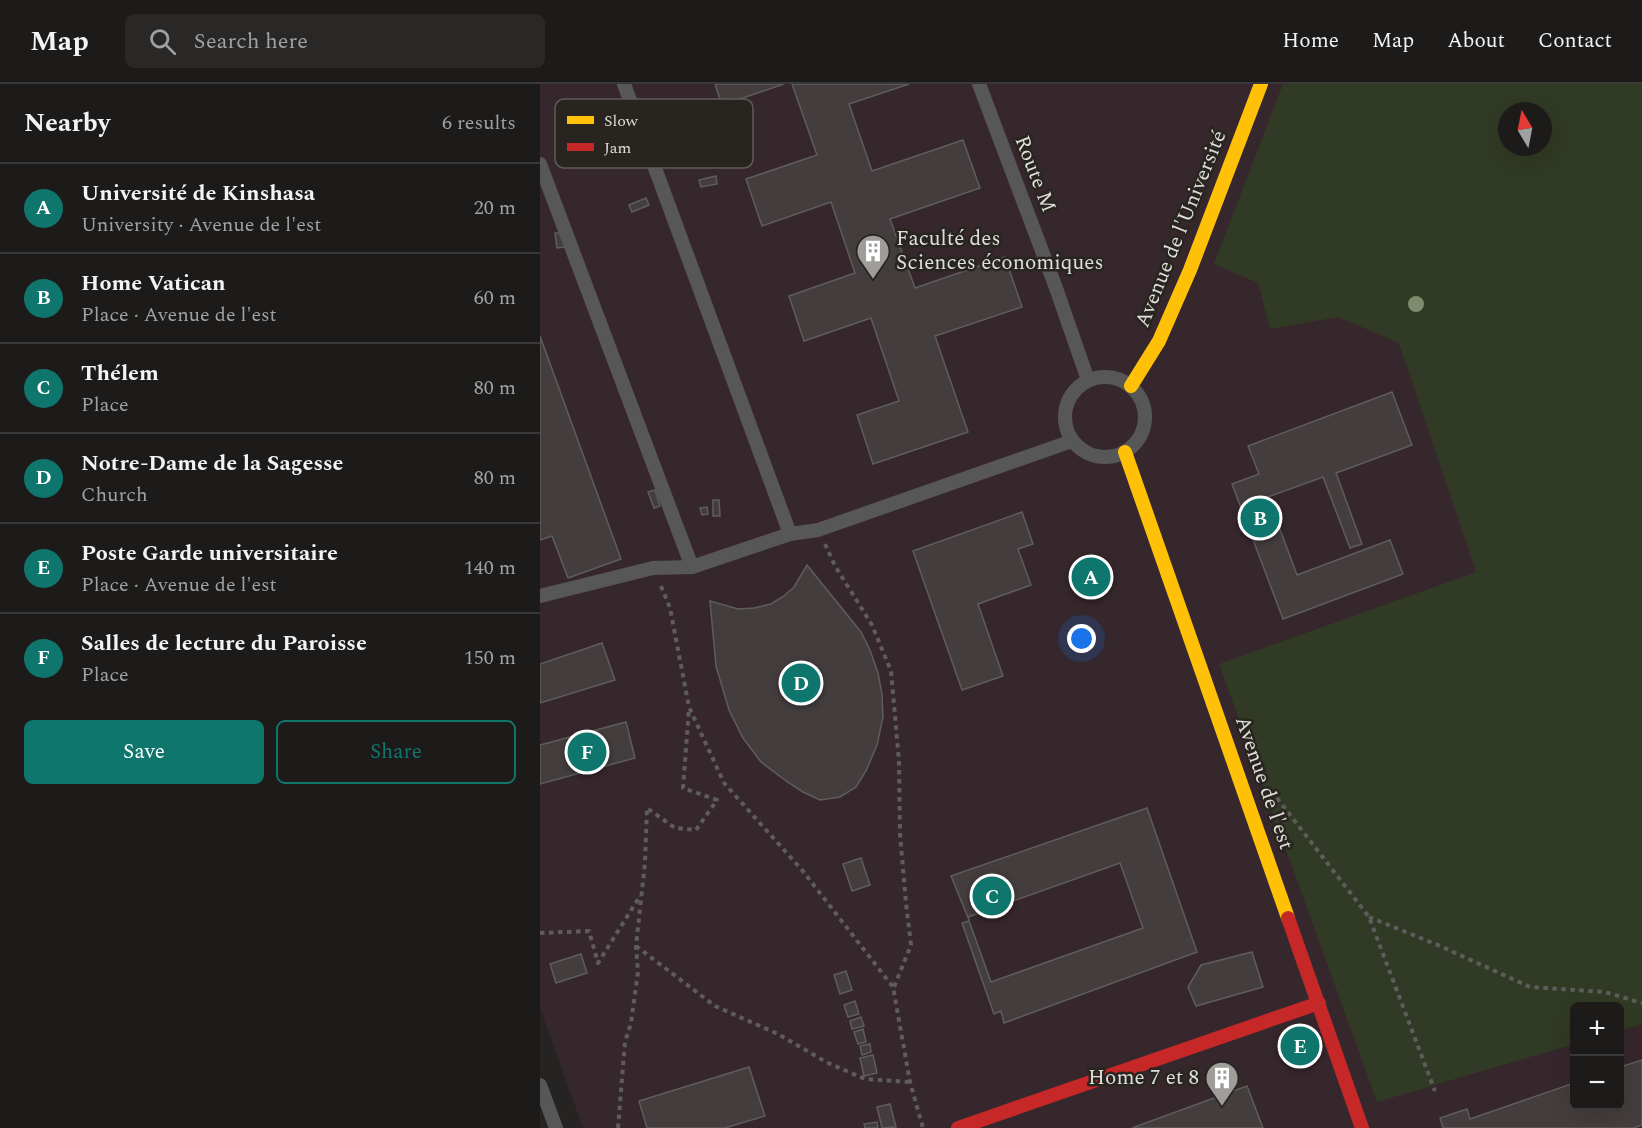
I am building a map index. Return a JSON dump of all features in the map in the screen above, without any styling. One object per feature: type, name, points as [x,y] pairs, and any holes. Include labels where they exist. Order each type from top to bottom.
[{"type":"street","name":"Avenue de l'Université","points":[[1131,386],[1159,341],[1177,301],[1261,84]]},
{"type":"street","name":"Avenue de l'est","points":[[1125,452],[1362,1128]]},
{"type":"street","points":[[958,1128],[1319,1004]]},
{"type":"lane","points":[[624,84],[630,99]]},
{"type":"lane","name":"Route M","points":[[979,84],[1088,380]]},
{"type":"lane","points":[[540,165],[692,567]]},
{"type":"lane","points":[[655,168],[790,534]]},
{"type":"lane","points":[[1099,377],[1121,380],[1131,386],[1143,402],[1145,411],[1146,421],[1139,439],[1125,452],[1112,457],[1096,457],[1083,452],[1072,441],[1065,429],[1064,414],[1068,400],[1076,388],[1088,380],[1099,377]]},
{"type":"lane","points":[[540,596],[653,568],[692,567],[790,534],[818,530],[1072,441]]},
{"type":"lane","points":[[540,1085],[556,1128]]},
{"type":"path","points":[[818,530],[835,566],[872,625],[891,671],[899,762],[901,846],[911,945],[893,987]]},
{"type":"path","points":[[653,568],[670,608],[689,707],[724,783],[802,870],[893,987],[910,1082],[923,1128]]},
{"type":"path","points":[[636,946],[645,863],[647,808],[675,828],[696,830],[717,800],[683,788],[689,707]]},
{"type":"path","points":[[1277,798],[1369,917],[1435,1091]]},
{"type":"path","points":[[540,933],[589,931],[598,963],[640,896],[636,946],[638,972],[631,1023],[625,1042],[618,1128]]},
{"type":"path","points":[[1369,917],[1530,987],[1605,992],[1642,1003]]},
{"type":"path","points":[[636,946],[715,1006],[778,1034],[826,1062],[865,1079],[910,1082]]},
{"type":"shaded area","points":[[540,84],[1642,84],[1642,1128],[583,1128],[540,1008]]},
{"type":"green space","points":[[1283,84],[1642,84],[1642,1024],[1624,1030],[1624,1002],[1570,1002],[1570,1045],[1377,1102],[1219,664],[1476,572],[1399,343],[1338,317],[1270,329],[1258,283],[1214,264]]},
{"type":"building","points":[[715,84],[784,84],[740,99],[720,99]]},
{"type":"building","name":"Faculté des Sciences économiques","points":[[792,84],[909,84],[849,104],[872,171],[963,140],[980,188],[890,219],[915,288],[1005,257],[1022,307],[935,336],[968,432],[873,464],[857,415],[899,401],[871,318],[804,341],[789,296],[855,273],[831,202],[762,226],[746,179],[817,155]]},
{"type":"building","points":[[716,176],[717,184],[701,187],[699,180]]},
{"type":"building","points":[[646,198],[649,205],[632,212],[629,205]]},
{"type":"building","points":[[555,233],[563,233],[565,247],[557,248]]},
{"type":"building","points":[[540,336],[621,559],[568,578],[552,536],[540,540]]},
{"type":"building","points":[[1392,392],[1412,445],[1336,473],[1362,544],[1350,548],[1323,477],[1268,497],[1297,575],[1390,540],[1403,574],[1283,619],[1232,484],[1259,474],[1248,446]]},
{"type":"building","points":[[655,490],[660,506],[654,508],[648,492]]},
{"type":"building","points":[[713,500],[719,500],[720,516],[713,516]]},
{"type":"building","points":[[707,507],[708,514],[702,515],[700,508]]},
{"type":"building","points":[[1022,512],[1033,544],[1018,549],[1031,585],[978,604],[1003,676],[962,690],[913,551]]},
{"type":"building","points":[[807,565],[861,632],[878,673],[882,694],[883,717],[877,745],[866,771],[856,787],[840,797],[820,800],[803,792],[761,762],[743,738],[729,710],[716,666],[710,601],[738,609],[771,604],[794,587]]},
{"type":"building","points":[[602,643],[615,680],[540,703],[540,664]]},
{"type":"building","points":[[626,722],[635,758],[540,784],[540,745]]},
{"type":"building","points":[[1147,808],[1197,952],[1004,1023],[1001,1011],[994,1014],[962,923],[969,921],[991,982],[1143,928],[1120,863],[968,917],[969,920],[951,876]]},
{"type":"building","points":[[861,858],[870,885],[852,891],[843,864]]},
{"type":"building","points":[[1252,952],[1263,987],[1196,1006],[1188,987],[1201,965]]},
{"type":"building","points":[[581,954],[587,973],[556,983],[550,964]]},
{"type":"building","points":[[846,971],[852,990],[840,994],[834,975]]},
{"type":"building","points":[[855,1001],[859,1014],[848,1017],[844,1005]]},
{"type":"building","points":[[861,1017],[864,1026],[852,1029],[850,1021]]},
{"type":"building","points":[[863,1029],[866,1042],[858,1044],[854,1032]]},
{"type":"building","points":[[1310,1034],[1316,1051],[1304,1058],[1290,1057],[1285,1040]]},
{"type":"building","points":[[870,1044],[871,1052],[862,1055],[860,1046]]},
{"type":"building","points":[[873,1055],[877,1073],[864,1076],[860,1058]]},
{"type":"building","points":[[1642,1060],[1642,1125],[1634,1128],[1443,1128],[1440,1118],[1467,1109],[1470,1119],[1570,1084],[1570,1110],[1624,1110],[1624,1066]]},
{"type":"building","points":[[749,1067],[765,1116],[725,1128],[647,1128],[639,1101]]},
{"type":"building","name":"Home 7 et 8","points":[[1247,1086],[1263,1128],[1132,1128]]},
{"type":"building","points":[[890,1104],[896,1127],[882,1128],[877,1107]]},
{"type":"building","points":[[877,1122],[878,1128],[865,1128],[864,1124]]},
{"type":"traffic: slow","points":[[1131,386],[1159,341],[1190,270],[1261,84]]},
{"type":"traffic: slow","points":[[1125,452],[1288,918]]},
{"type":"traffic: jam","points":[[1288,918],[1362,1128]]},
{"type":"traffic: jam","points":[[958,1128],[1319,1003]]},
{"type":"place","name":"Faculté des Sciences économiques","points":[[873,280]]},
{"type":"place","name":"Home Vatican","points":[[1260,518]]},
{"type":"place","name":"Université de Kinshasa","points":[[1091,577]]},
{"type":"place","name":"Notre-Dame de la Sagesse","points":[[801,683]]},
{"type":"place","name":"Salles de lecture du Paroisse","points":[[587,752]]},
{"type":"place","name":"Thélem","points":[[992,896]]},
{"type":"place","name":"Poste Garde universitaire","points":[[1300,1046]]},
{"type":"place","name":"Home 7 et 8","points":[[1222,1107]]}]
